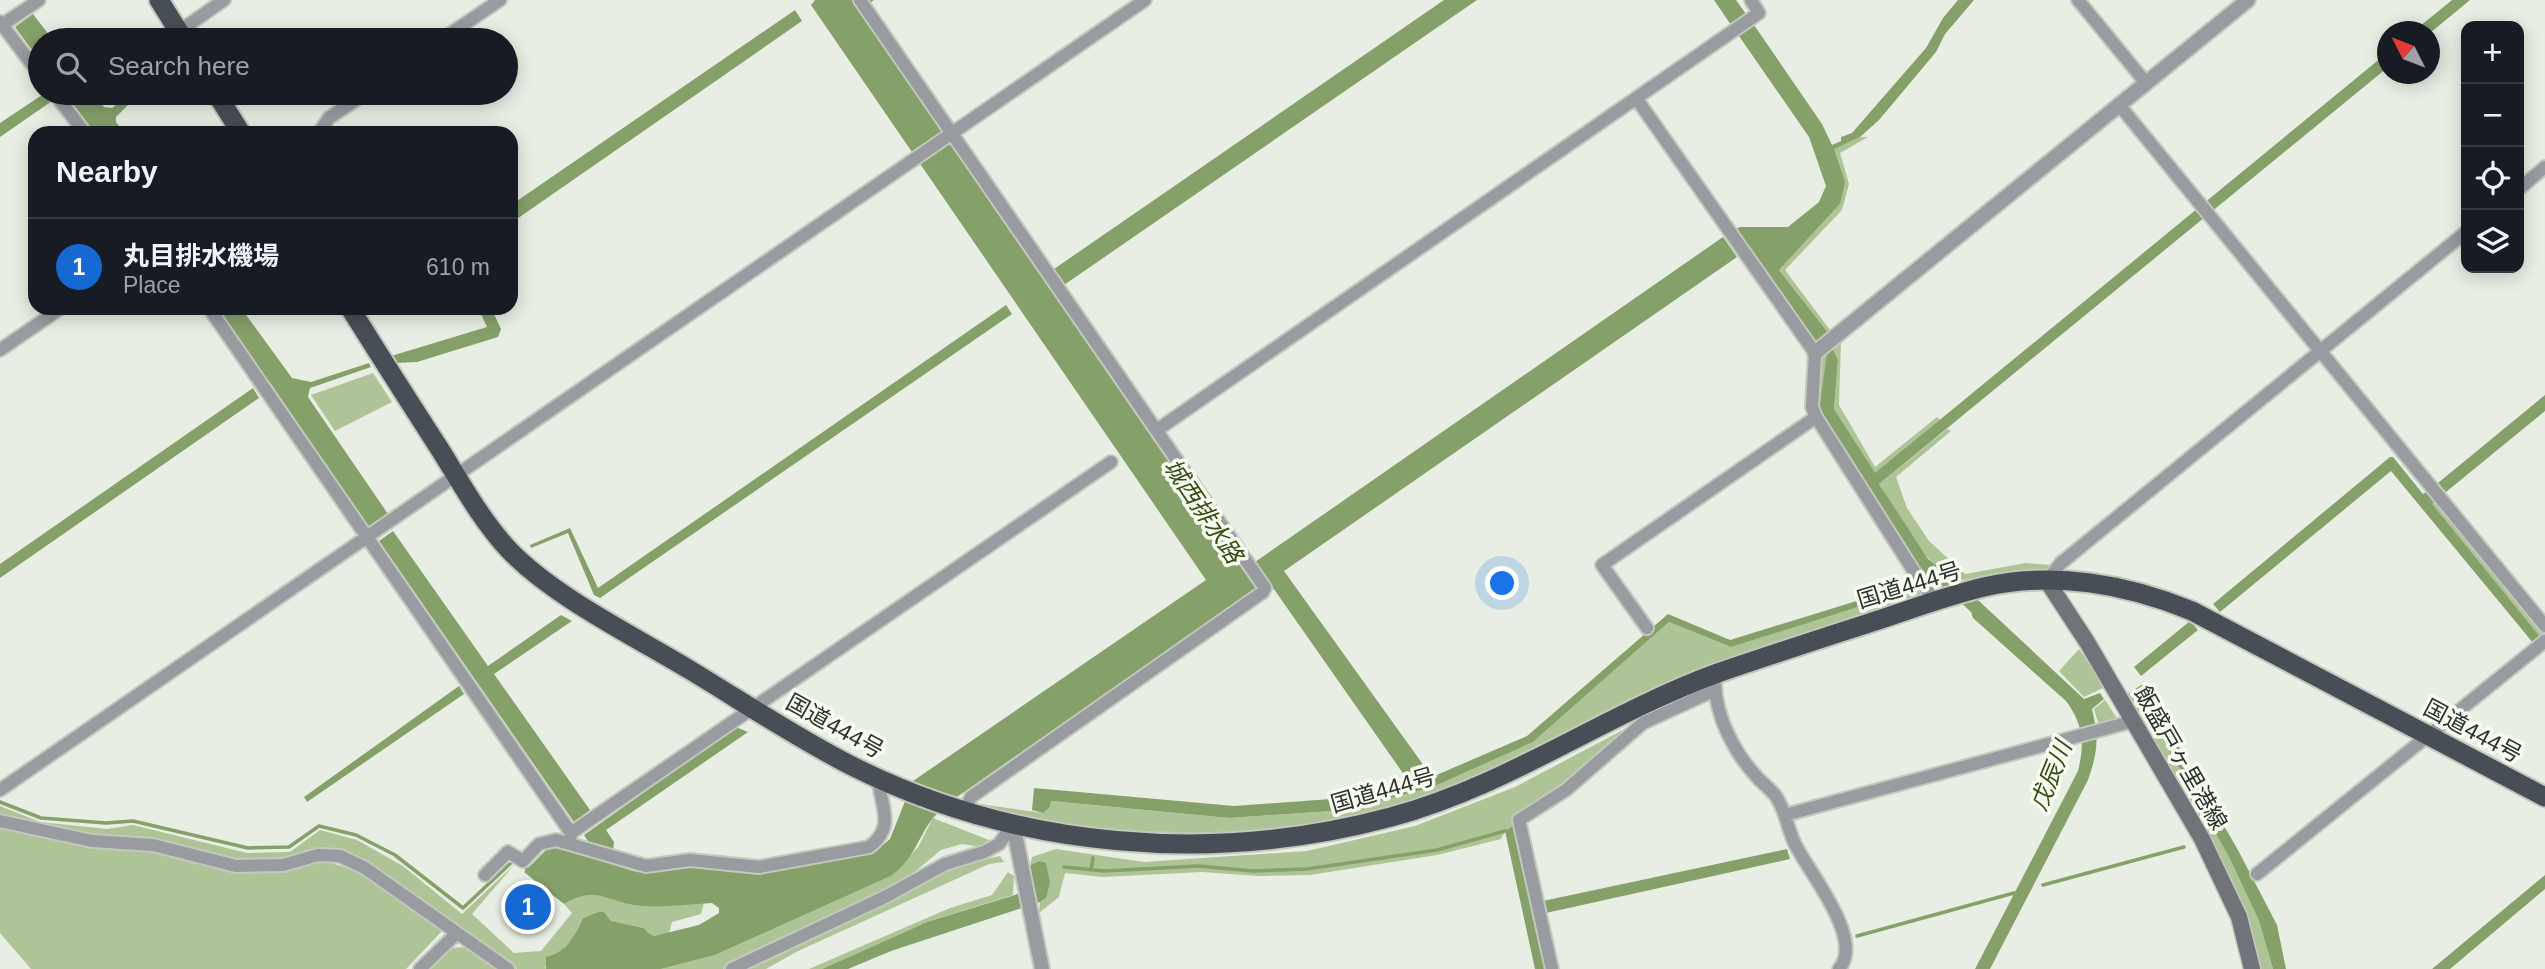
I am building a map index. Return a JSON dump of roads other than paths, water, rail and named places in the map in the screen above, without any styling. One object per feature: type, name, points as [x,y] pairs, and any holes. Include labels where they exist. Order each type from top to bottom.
[{"type":"highway","points":[[159,0],[176,28]]},
{"type":"highway","points":[[224,105],[237,126]]},
{"type":"highway","name":"国道444号","points":[[354,315],[489,527],[524,565],[592,611],[809,743],[886,781],[961,809],[1013,824],[1062,834],[1153,844],[1226,844],[1316,834],[1394,817],[1474,788],[1536,761],[1642,704],[1715,682],[1936,601],[1984,587],[2047,581],[2085,582],[2160,597],[2192,611],[2545,797]]},
{"type":"main road","name":"飯盛戸ヶ里港線","points":[[2047,581],[2087,642],[2202,839],[2239,917],[2252,969]]},
{"type":"street","points":[[28,59],[1,24],[38,0]]},
{"type":"street","points":[[191,28],[224,0]]},
{"type":"street","points":[[459,28],[499,0]]},
{"type":"street","points":[[0,790],[1144,0]]},
{"type":"street","points":[[1157,430],[1759,13],[1751,0]]},
{"type":"street","points":[[2078,0],[2146,83]]},
{"type":"street","points":[[1815,353],[2248,0]]},
{"type":"street","points":[[864,5],[949,135],[1265,588],[1263,592],[971,797],[961,809]]},
{"type":"street","points":[[1636,98],[1815,353],[1812,407],[1815,417],[1920,581],[1936,601]]},
{"type":"street","points":[[63,105],[80,126]]},
{"type":"street","points":[[323,126],[329,118],[348,105]]},
{"type":"street","points":[[2120,106],[2545,626]]},
{"type":"street","points":[[2524,185],[2545,167]]},
{"type":"street","points":[[2047,581],[2062,563],[2461,236]]},
{"type":"street","points":[[0,350],[51,315]]},
{"type":"street","points":[[214,315],[571,838]]},
{"type":"street","points":[[1647,628],[1602,565],[1815,417]]},
{"type":"street","points":[[571,838],[587,823],[1111,462]]},
{"type":"street","points":[[2257,874],[2545,642]]},
{"type":"street","points":[[1552,969],[1519,820],[1566,790],[1643,723],[1715,682],[1725,730],[1754,774],[1775,796],[1786,815],[1794,843],[1828,899],[1843,931],[1847,950],[1843,965],[1839,969]]},
{"type":"street","points":[[1786,815],[2134,722]]},
{"type":"street","points":[[485,875],[508,852],[523,861],[539,844],[571,838],[646,866],[690,860],[759,867],[869,847],[883,835],[886,824],[886,781]]},
{"type":"street","points":[[0,821],[92,841],[153,845],[236,866],[283,865],[318,855],[340,856],[365,867],[508,969]]},
{"type":"street","points":[[1013,824],[1042,969]]},
{"type":"street","points":[[732,969],[884,897],[945,864],[984,852],[999,844],[1013,824]]},
{"type":"street","points":[[420,969],[457,933]]},
{"type":"waterway","points":[[0,802],[41,818],[106,823],[133,821],[248,848],[289,847],[319,826],[356,835],[395,855],[463,908],[513,861],[531,871]]},
{"type":"waterway","points":[[1064,867],[1104,871],[1199,866],[1253,871],[1307,869],[1437,850],[1505,831]]},
{"type":"waterway","points":[[2043,885],[2184,847]]},
{"type":"waterway","points":[[1091,870],[1093,858]]},
{"type":"waterway","points":[[1857,936],[2014,893]]},
{"type":"place","name":"丸目排水機場","points":[[528,907]]},
{"type":"water label","name":"城西排水路","points":[[1203,511]]},
{"type":"water label","name":"戊辰川","points":[[2051,776]]}]
